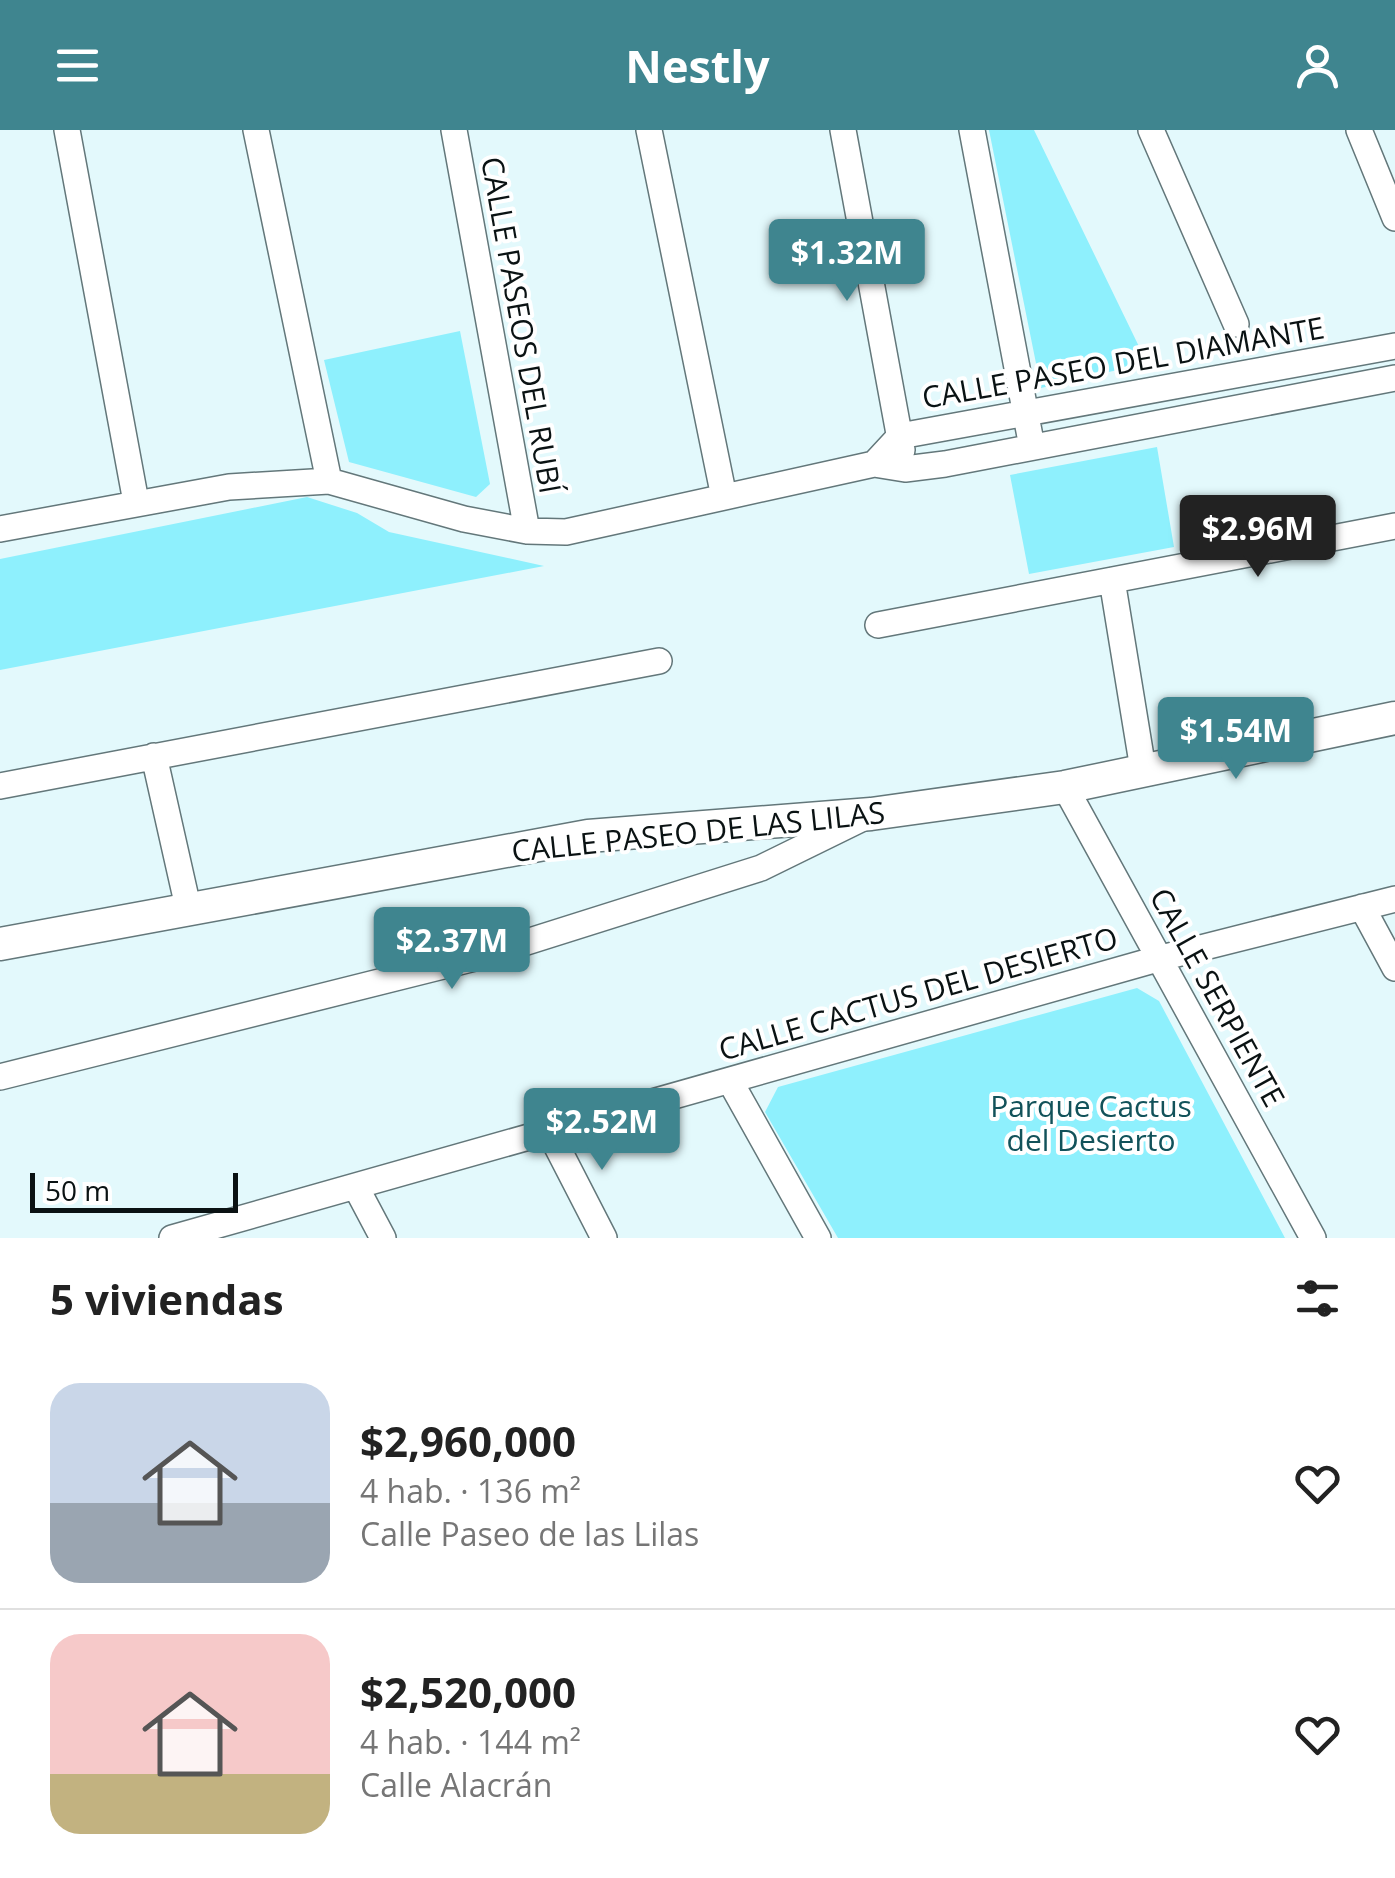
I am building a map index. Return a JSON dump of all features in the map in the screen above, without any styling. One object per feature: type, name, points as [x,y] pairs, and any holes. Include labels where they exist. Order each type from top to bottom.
[{"type":"street","points":[[66,130],[136,502]]},
{"type":"street","points":[[256,130],[329,480]]},
{"type":"street","name":"CALLE PASEOS DEL RUBÍ","points":[[454,130],[527,532]]},
{"type":"street","points":[[649,130],[724,497]]},
{"type":"street","points":[[843,130],[905,469]]},
{"type":"street","points":[[972,130],[1032,448]]},
{"type":"street","points":[[1151,130],[1236,324]]},
{"type":"street","points":[[1359,130],[1395,218]]},
{"type":"street","name":"CALLE PASEO DEL DIAMANTE","points":[[874,464],[900,436],[1395,346]]},
{"type":"street","points":[[0,529],[229,488],[329,480],[464,520],[527,532],[566,532],[874,464],[905,469],[1395,378]]},
{"type":"street","points":[[1187,382],[1193,417]]},
{"type":"street","points":[[878,625],[1395,526]]},
{"type":"street","points":[[1112,580],[1143,769]]},
{"type":"street","points":[[0,786],[659,660]]},
{"type":"street","name":"CALLE PASEO DE LAS LILAS","points":[[0,944],[588,836],[871,814],[1065,787],[1395,718]]},
{"type":"street","points":[[154,756],[188,907]]},
{"type":"street","name":"CALLE SERPIENTE","points":[[1065,787],[1314,1238]]},
{"type":"street","points":[[0,1076],[498,951],[761,868],[871,814]]},
{"type":"street","name":"CALLE CACTUS DEL DESIERTO","points":[[172,1238],[357,1189],[1161,958],[1395,898]]},
{"type":"street","points":[[1362,907],[1395,968]]},
{"type":"street","points":[[730,1081],[818,1238]]},
{"type":"street","points":[[550,1133],[604,1238]]},
{"type":"street","points":[[357,1189],[383,1238]]},
{"type":"green space","points":[[989,130],[1034,130],[1147,363],[1041,388]]},
{"type":"green space","points":[[460,331],[490,484],[476,497],[349,462],[324,360]]},
{"type":"green space","points":[[1157,447],[1174,547],[1029,574],[1010,475]]},
{"type":"green space","points":[[307,497],[357,513],[389,532],[544,566],[0,670],[0,559]]},
{"type":"green space","name":"Parque Cactus del Desierto","points":[[1137,988],[1159,1001],[1285,1238],[838,1238],[765,1112],[778,1087]]}]
